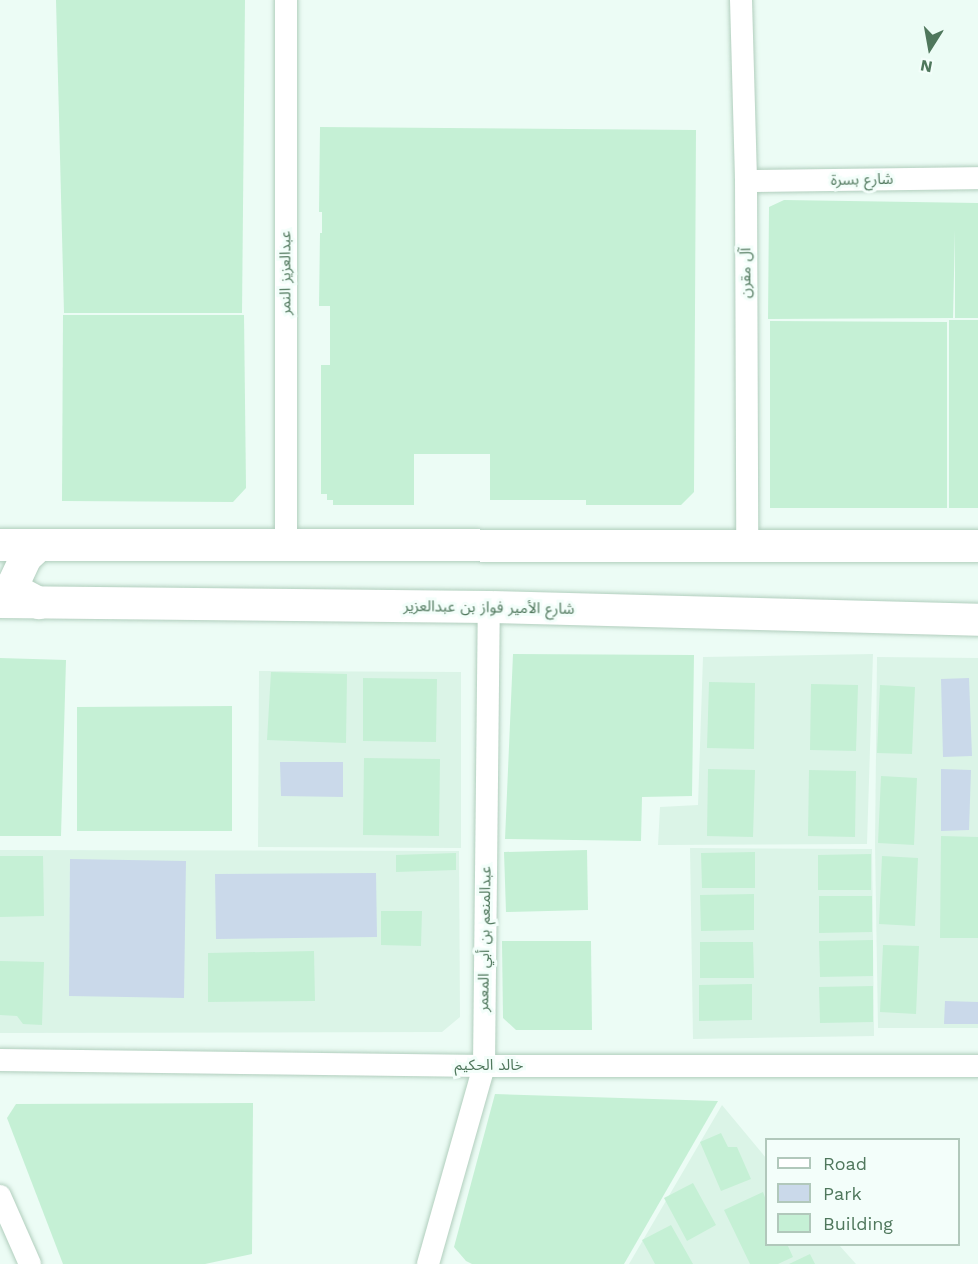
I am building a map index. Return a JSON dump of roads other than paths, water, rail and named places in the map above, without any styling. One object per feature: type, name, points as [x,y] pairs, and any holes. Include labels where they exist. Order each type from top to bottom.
[{"type":"main road","points":[[0,545],[978,546]]},
{"type":"main road","points":[[39,545],[26,557],[14,583],[16,591],[39,603]]},
{"type":"main road","name":"شارع الأمير فواز بن عبدالعزير","points":[[0,602],[489,607],[978,620]]},
{"type":"street","name":"عبدالعزيز النمر","points":[[286,0],[286,545]]},
{"type":"street","name":"آل مقرن","points":[[741,0],[746,181],[747,546]]},
{"type":"street","name":"شارع بسرة","points":[[746,181],[978,178]]},
{"type":"street","name":"عبدالمنعم بن أبي المعمر","points":[[428,1264],[484,1066],[489,607]]},
{"type":"street","name":"خالد الحكيم","points":[[0,1060],[484,1066],[978,1066]]},
{"type":"street","points":[[0,1196],[30,1264]]}]
